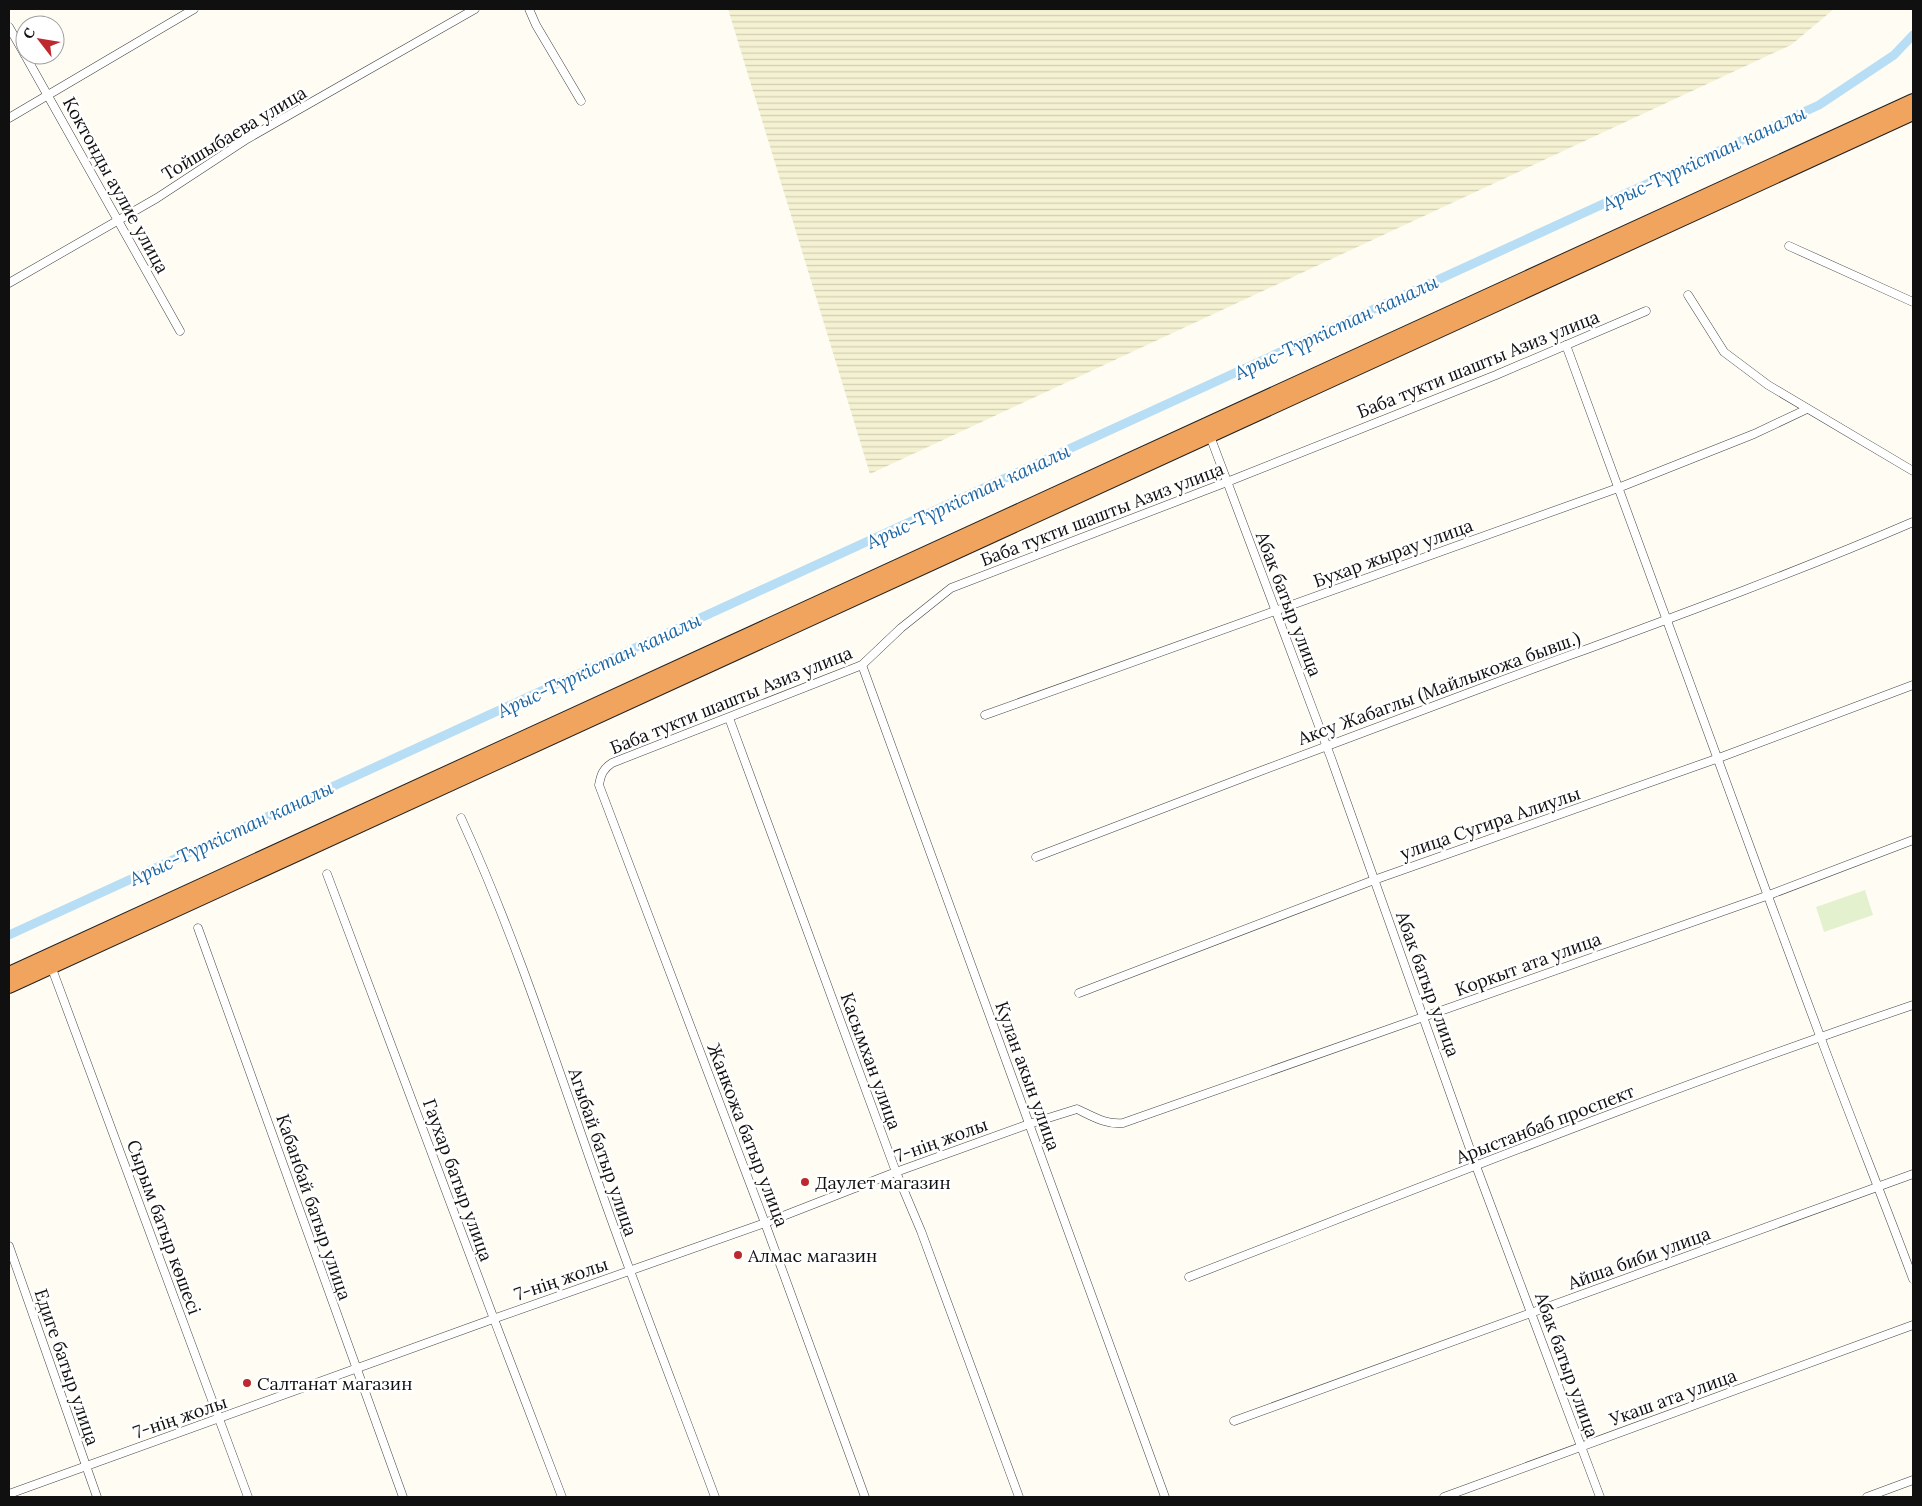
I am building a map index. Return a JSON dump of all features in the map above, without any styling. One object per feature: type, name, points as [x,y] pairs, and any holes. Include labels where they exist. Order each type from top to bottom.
[{"type":"highway","points":[[9,974],[1913,101]]},
{"type":"highway","points":[[9,986],[1913,114]]},
{"type":"street","points":[[9,118],[194,9]]},
{"type":"street","name":"Тойшыбаева улица","points":[[9,283],[118,218],[157,198],[247,139],[475,9]]},
{"type":"street","points":[[529,9],[536,25],[581,101]]},
{"type":"street","name":"Коктонды аулие улица","points":[[31,65],[180,331]]},
{"type":"street","points":[[1789,246],[1913,302]]},
{"type":"street","points":[[1688,295],[1724,352],[1768,385],[1913,471]]},
{"type":"street","name":"Баба тукти шашты Азиз улица","points":[[600,785],[601,773],[612,763],[862,664],[901,628],[951,588],[1227,482],[1646,311]]},
{"type":"street","points":[[1566,345],[1716,759],[1913,1279]]},
{"type":"street","name":"Бухар жырау улица","points":[[985,715],[1618,488],[1754,434],[1807,409]]},
{"type":"street","name":"Абак батыр улица","points":[[1210,436],[1326,745],[1476,1166],[1600,1497]]},
{"type":"street","name":"Аксу Жабаглы (Майлыкожа бывш.)","points":[[1036,857],[1326,745],[1666,620],[1853,548],[1913,522]]},
{"type":"street","name":"Кулан акын улица","points":[[862,664],[920,819],[1165,1497]]},
{"type":"street","name":"улица Сугира Алиулы","points":[[1079,993],[1374,880],[1716,759],[1913,685]]},
{"type":"street","name":"Касымхан улица","points":[[729,718],[896,1172],[921,1230],[1020,1497]]},
{"type":"street","name":"Жанкожа батыр улица","points":[[600,785],[765,1223],[865,1497]]},
{"type":"street","name":"Агыбай батыр улица","points":[[461,818],[489,879],[630,1270],[715,1497]]},
{"type":"street","name":"Коркыт ата улица","points":[[1124,1123],[1768,895],[1913,840]]},
{"type":"street","name":"Гаухар батыр улица","points":[[327,874],[493,1319],[562,1497]]},
{"type":"street","name":"Кабанбай батыр улица","points":[[198,928],[403,1497]]},
{"type":"street","name":"Сырым батыр көшесі","points":[[51,966],[248,1497]]},
{"type":"street","name":"Арыстанбаб проспект","points":[[1189,1277],[1476,1166],[1820,1037],[1913,1005]]},
{"type":"street","name":"7-нің жолы","points":[[9,1494],[765,1223],[896,1172],[1029,1124],[1077,1109],[1098,1119],[1115,1124],[1124,1123]]},
{"type":"street","name":"Айша биби улица","points":[[1234,1421],[1913,1174]]},
{"type":"street","name":"Едиге батыр улица","points":[[9,1246],[97,1497]]},
{"type":"street","name":"Укаш ата улица","points":[[1444,1497],[1913,1325]]},
{"type":"street","points":[[1867,1497],[1913,1480]]},
{"type":"shaded area","points":[[728,9],[1834,9],[1791,45],[870,474]]},
{"type":"green space","points":[[1865,890],[1873,915],[1824,932],[1816,907]]},
{"type":"waterway","name":"Арыс-Түркістан каналы","points":[[9,935],[1819,105],[1894,55],[1913,35]]},
{"type":"place","name":"Даулет магазин","points":[[805,1182]]},
{"type":"place","name":"Алмас магазин","points":[[738,1255]]},
{"type":"place","name":"Салтанат магазин","points":[[247,1383]]}]
